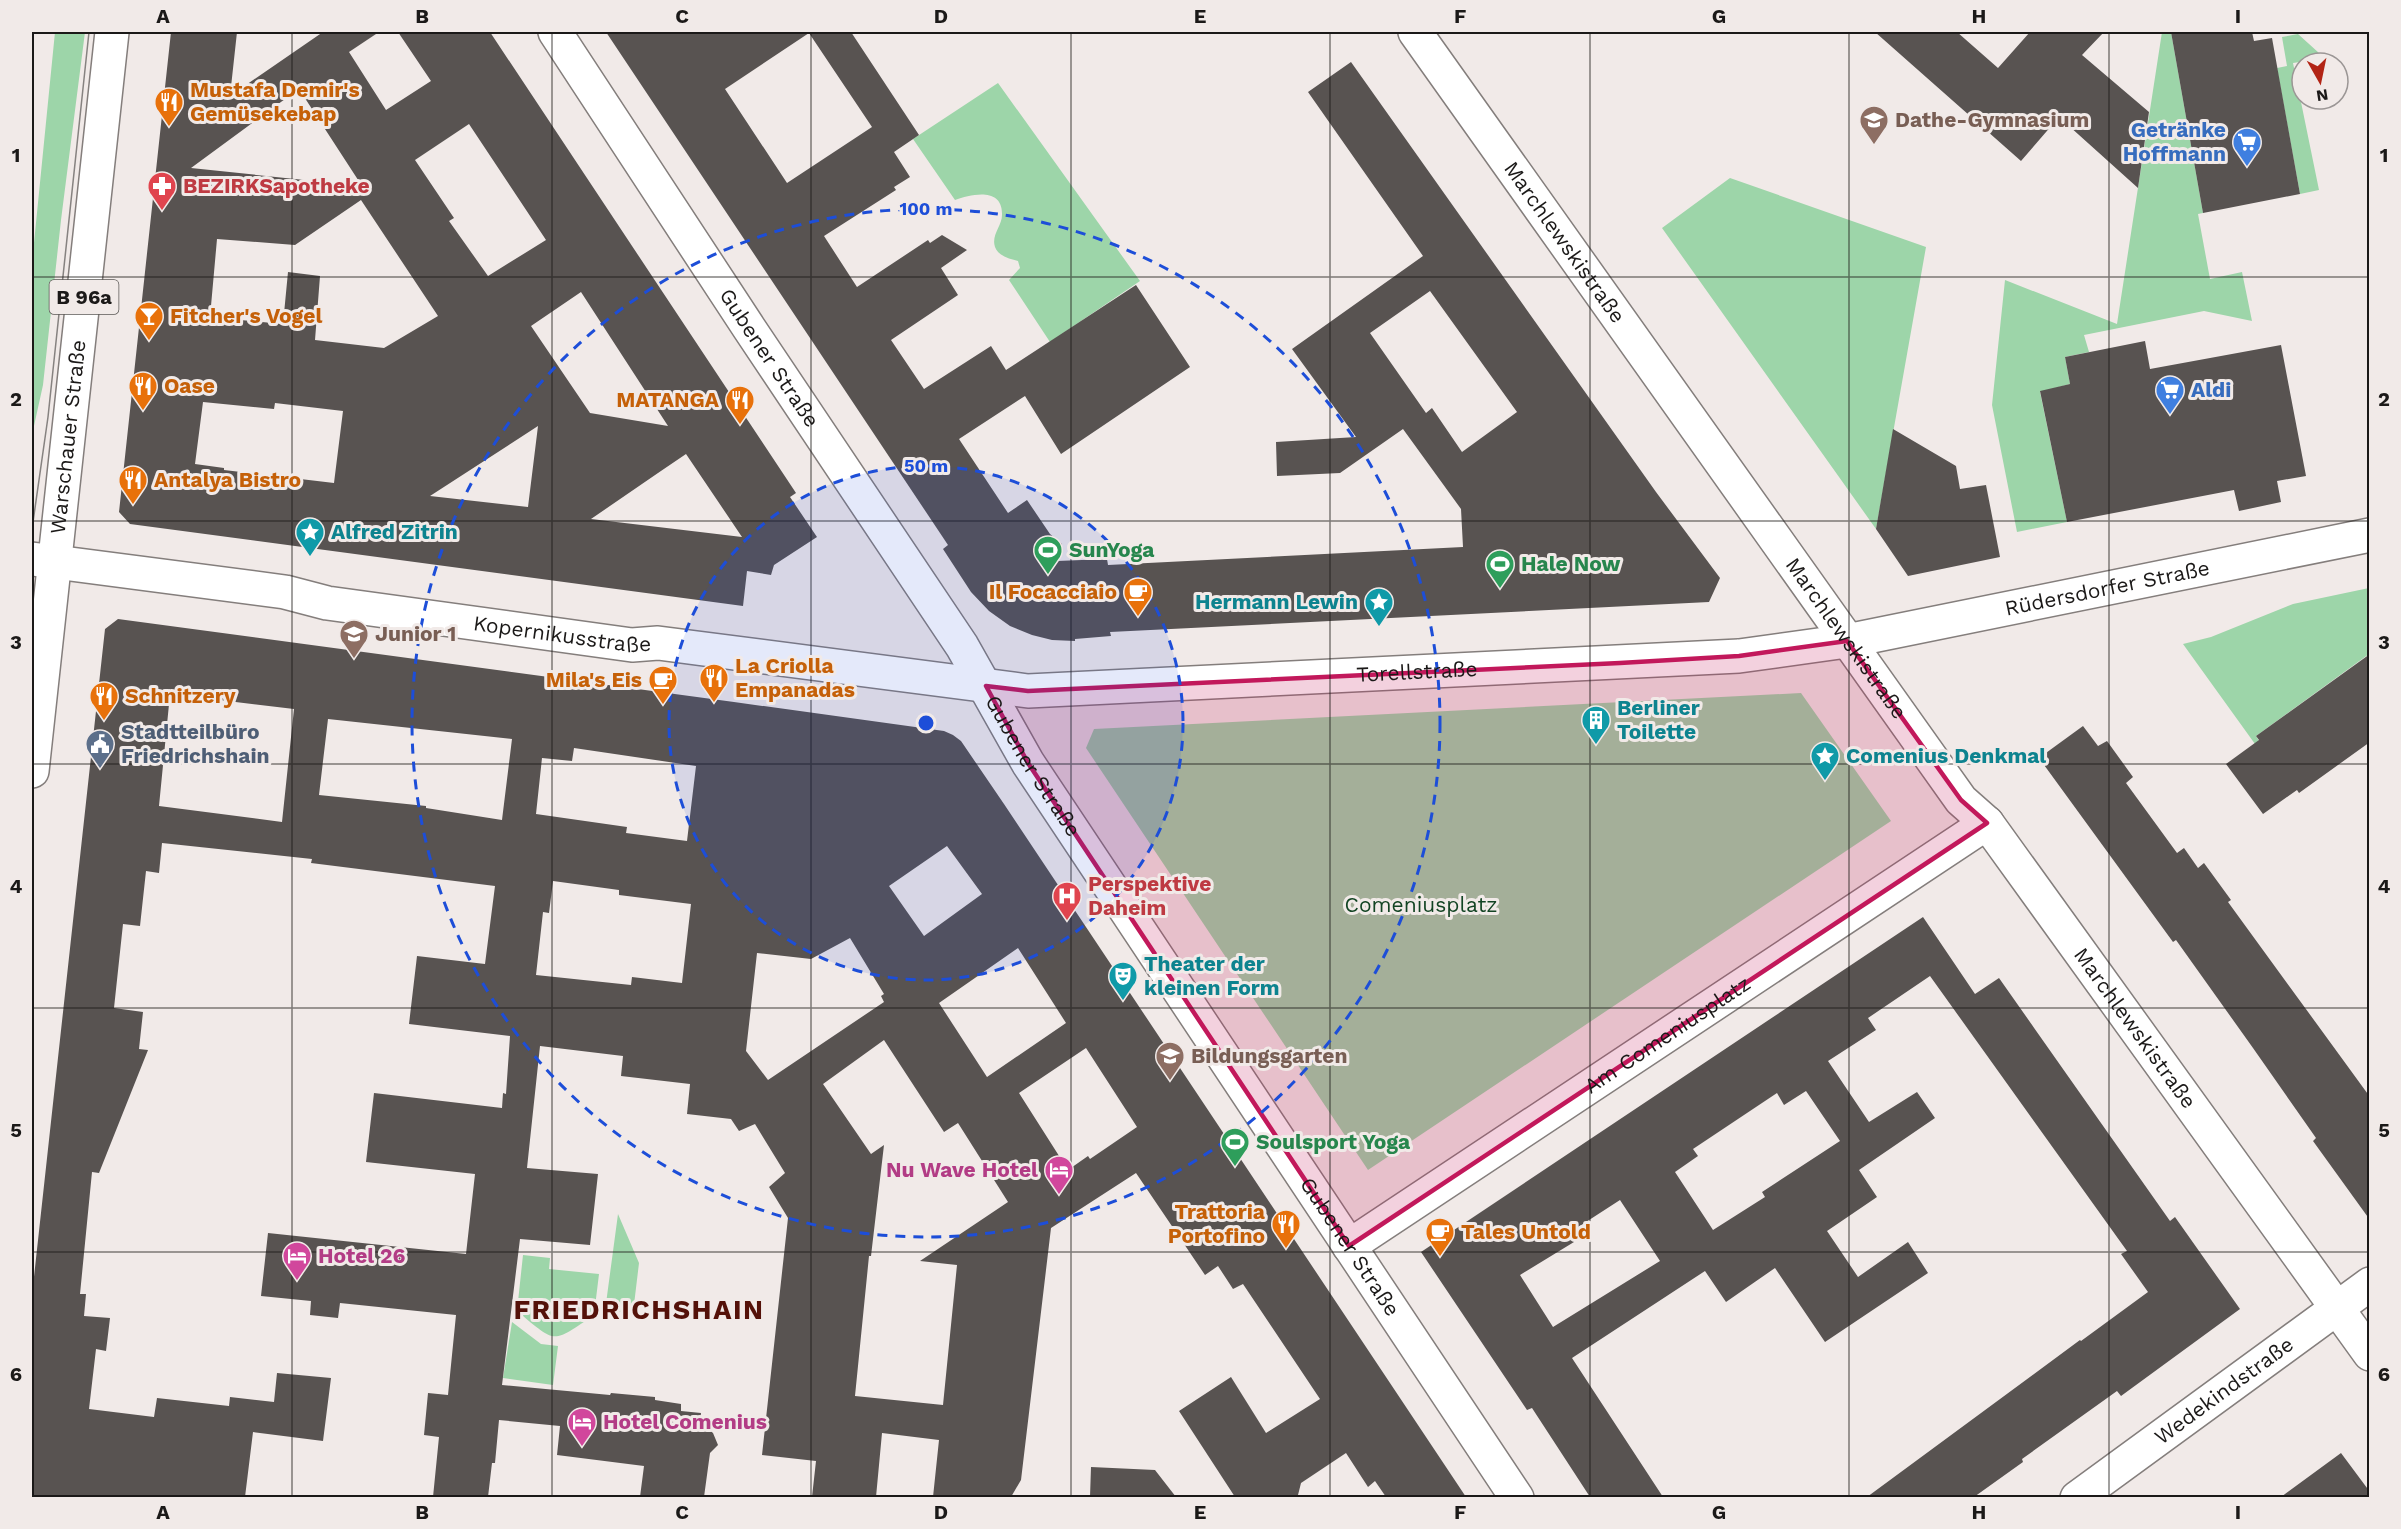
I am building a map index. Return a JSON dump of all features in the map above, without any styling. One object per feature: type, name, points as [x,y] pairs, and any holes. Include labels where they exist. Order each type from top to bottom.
[{"type":"street","name":"Warschauer Straße","points":[[32,771],[43,560],[112,32]]},
{"type":"street","name":"Gubener Straße","points":[[555,32],[748,328],[956,637],[1028,763],[1517,1497]]},
{"type":"street","name":"Marchlewskistraße","points":[[1415,32],[1961,800],[1987,823],[2370,1354]]},
{"type":"street","name":"Rüdersdorfer Straße","points":[[1847,640],[2370,535]]},
{"type":"street","name":"Kopernikusstraße","points":[[43,560],[285,592],[327,603],[632,645],[658,643],[986,686]]},
{"type":"street","name":"Torellstraße","points":[[986,686],[1028,691],[1620,663],[1739,656],[1847,640]]},
{"type":"street","name":"Am Comeniusplatz","points":[[1349,1246],[1987,823]]},
{"type":"street","name":"Wedekindstraße","points":[[2077,1497],[2370,1284]]},
{"type":"highlighted area","points":[[1847,641],[1961,800],[1987,823],[1349,1246],[1028,763],[986,686],[1028,691],[1620,663],[1739,656]]},
{"type":"green space","points":[[55,32],[85,32],[43,385],[32,435],[32,263]]},
{"type":"green space","points":[[2162,32],[2171,32],[2203,213],[2198,214],[2210,279],[2242,272],[2252,321],[2204,311],[2084,335],[2089,352],[2065,357],[2070,384],[2040,392],[2067,522],[2017,532],[1992,405],[2005,280],[2117,324]]},
{"type":"green space","points":[[2298,34],[2317,51],[2290,51],[2290,111],[2303,111],[2319,190],[2300,194],[2277,68],[2287,66],[2282,37]]},
{"type":"green space","points":[[998,83],[1140,281],[1050,342],[1009,280],[1020,268],[1018,261],[1001,255],[995,247],[994,238],[1002,215],[1001,206],[997,200],[992,196],[978,195],[955,200],[913,139]]},
{"type":"green space","points":[[1730,178],[1926,247],[1876,529],[1662,228]]},
{"type":"green space","points":[[2369,588],[2369,654],[2256,736],[2259,741],[2255,744],[2183,644],[2211,637],[2293,604]]},
{"type":"green space","name":"Comeniusplatz","points":[[1801,693],[1891,821],[1368,1170],[1086,748],[1094,729]]},
{"type":"green space","points":[[618,1214],[639,1263],[633,1313],[605,1311]]},
{"type":"green space","points":[[523,1255],[550,1258],[549,1269],[599,1274],[594,1315],[569,1331],[554,1336],[540,1330],[517,1311]]},
{"type":"green space","points":[[512,1322],[541,1344],[558,1346],[553,1385],[503,1378]]},
{"type":"building","points":[[171,32],[237,32],[230,96],[323,32],[379,32],[349,52],[386,110],[431,81],[398,32],[490,32],[796,493],[790,497],[817,537],[774,565],[771,575],[747,571],[743,606],[130,524],[119,512]],"holes":[[[299,89],[362,186],[191,168]],[[469,124],[546,240],[488,276],[449,221],[454,218],[415,160]],[[361,200],[438,316],[384,348],[315,340],[320,276],[288,272],[283,324],[210,317],[217,239],[295,245]],[[581,292],[668,426],[590,413],[531,326]],[[203,402],[274,409],[275,403],[343,411],[334,483],[224,470],[224,468],[195,464]],[[538,426],[528,507],[430,496]],[[686,454],[742,537],[591,519]]]},
{"type":"building","points":[[606,32],[851,32],[919,135],[894,152],[910,177],[894,187],[896,190],[824,236],[857,287],[928,240],[930,243],[942,235],[967,250],[941,268],[958,295],[891,340],[924,389],[991,346],[1006,370],[1136,285],[1190,367],[1061,454],[1025,396],[959,439],[1008,513],[1027,500],[1050,534],[1062,544],[1057,561],[1107,559],[1108,565],[1463,547],[1461,509],[1403,429],[1340,473],[1277,476],[1276,442],[1356,437],[1292,349],[1423,256],[1308,92],[1351,62],[1656,492],[1720,578],[1709,602],[1110,632],[1111,636],[1075,639],[1075,641],[1052,640],[1032,635],[1010,626],[989,611],[971,592],[943,549],[948,545]],"holes":[[[809,33],[872,127],[787,183],[725,89]],[[1430,291],[1517,412],[1462,452],[1432,408],[1426,413],[1370,333]]]},
{"type":"building","points":[[1875,32],[1957,32],[1998,68],[2030,32],[2104,32],[2082,55],[2149,112],[2138,188],[2059,117],[2021,161]]},
{"type":"building","name":"Getränke Hoffmann","points":[[2171,32],[2252,32],[2254,41],[2272,38],[2300,194],[2203,213]]},
{"type":"building","name":"Aldi","points":[[2145,341],[2150,369],[2281,345],[2306,476],[2277,481],[2281,502],[2239,511],[2234,490],[2067,522],[2040,391],[2070,384],[2065,357]]},
{"type":"building","points":[[1893,429],[1956,466],[1960,489],[1986,485],[2000,557],[1908,576],[1876,529]]},
{"type":"building","points":[[118,619],[944,731],[953,735],[961,741],[1004,804],[1466,1497],[1386,1497],[1375,1481],[1368,1487],[1346,1453],[1301,1483],[1298,1495],[1235,1497],[1179,1411],[1231,1377],[1266,1433],[1320,1399],[1243,1284],[1233,1289],[1218,1266],[1205,1275],[1136,1173],[1051,1228],[1021,1480],[1011,1497],[933,1497],[939,1440],[882,1433],[876,1497],[812,1497],[816,1461],[762,1455],[788,1218],[769,1187],[785,1173],[755,1124],[739,1131],[731,1119],[687,1114],[690,1084],[621,1076],[623,1056],[540,1046],[527,1168],[598,1174],[590,1245],[520,1239],[502,1385],[655,1397],[655,1400],[681,1404],[681,1411],[701,1413],[700,1422],[713,1433],[718,1445],[710,1453],[704,1497],[640,1497],[644,1466],[557,1455],[560,1426],[499,1420],[495,1463],[492,1463],[488,1497],[433,1497],[439,1437],[424,1435],[428,1393],[448,1395],[456,1315],[340,1303],[338,1318],[310,1315],[311,1301],[261,1296],[268,1233],[466,1254],[475,1174],[366,1162],[374,1093],[502,1108],[503,1093],[506,1094],[510,1036],[409,1024],[417,956],[485,964],[495,886],[311,863],[312,859],[162,843],[159,873],[146,871],[140,926],[123,924],[114,1008],[143,1012],[139,1049],[148,1050],[99,1173],[92,1172],[80,1294],[86,1294],[84,1316],[110,1318],[106,1351],[96,1349],[89,1409],[154,1417],[157,1398],[229,1406],[230,1397],[274,1402],[277,1373],[331,1378],[323,1441],[253,1432],[245,1497],[32,1497],[32,1295],[105,629]],"holes":[[[170,694],[294,709],[282,822],[159,806]],[[328,719],[512,739],[502,820],[426,808],[426,806],[319,795]],[[574,748],[696,766],[687,841],[626,833],[627,827],[536,814],[542,758],[572,761]],[[947,846],[982,894],[924,936],[889,886]],[[553,881],[619,890],[619,895],[691,904],[682,983],[632,977],[631,985],[536,975],[543,912],[549,913]],[[850,938],[884,994],[881,996],[884,1002],[768,1080],[746,1051],[757,953],[811,959]],[[1018,948],[1066,1023],[987,1077],[939,1003]],[[884,1040],[944,1132],[958,1123],[1008,1202],[920,1261],[957,1265],[943,1405],[855,1396],[869,1256],[871,1256],[884,1145],[871,1154],[823,1084]],[[1086,1048],[1137,1127],[1090,1159],[1088,1156],[1068,1170],[1019,1093]]]},
{"type":"building","points":[[2370,654],[2370,742],[2299,793],[2297,790],[2263,814],[2226,764],[2259,740],[2256,736]]},
{"type":"building","points":[[2083,726],[2098,746],[2107,741],[2133,777],[2126,783],[2177,853],[2184,848],[2198,868],[2204,863],[2231,900],[2228,902],[2370,1097],[2370,1220],[2313,1141],[2316,1138],[2176,940],[2173,942],[2039,758]]},
{"type":"building","points":[[1923,917],[1975,994],[1999,978],[2170,1221],[2175,1217],[2240,1309],[2121,1396],[2117,1391],[2022,1459],[2023,1462],[1974,1497],[1867,1497],[2148,1292],[2121,1254],[2127,1251],[1930,976],[1868,1018],[1876,1030],[1828,1061],[1869,1122],[1917,1092],[1935,1118],[1859,1170],[1877,1197],[1827,1231],[1858,1277],[1908,1242],[1928,1273],[1825,1342],[1775,1268],[1726,1302],[1705,1271],[1572,1358],[1663,1497],[1590,1497],[1532,1408],[1527,1410],[1421,1252]],"holes":[[[1806,1091],[1840,1141],[1762,1192],[1765,1197],[1713,1230],[1675,1172],[1698,1156],[1693,1149],[1777,1093],[1784,1105]],[[1620,1200],[1660,1261],[1553,1327],[1520,1275],[1574,1242],[1569,1233]]]},
{"type":"building","points":[[2341,1453],[2370,1492],[2370,1497],[2281,1497]]},
{"type":"building","points":[[1091,1467],[1155,1470],[1176,1497],[1090,1497]]},
{"type":"tram line","points":[[32,529],[48,417],[89,32]]},
{"type":"place","name":"Mustafa Demir's Gemüsekebap","points":[[169,128]]},
{"type":"place","name":"Dathe-Gymnasium","points":[[1874,146]]},
{"type":"place","name":"Getränke Hoffmann","points":[[2247,168]]},
{"type":"place","name":"BEZIRKSapotheke","points":[[162,212]]},
{"type":"place","name":"Fitcher's Vogel","points":[[149,342]]},
{"type":"place","name":"Oase","points":[[143,412]]},
{"type":"place","name":"Aldi","points":[[2170,416]]},
{"type":"place","name":"MATANGA","points":[[740,426]]},
{"type":"place","name":"Antalya Bistro","points":[[133,506]]},
{"type":"place","name":"Alfred Zitrin","points":[[310,558]]},
{"type":"place","name":"SunYoga","points":[[1048,576]]},
{"type":"place","name":"Hale Now","points":[[1500,590]]},
{"type":"place","name":"Il Focacciaio","points":[[1138,618]]},
{"type":"place","name":"Hermann Lewin","points":[[1379,628]]},
{"type":"place","name":"Junior 1","points":[[354,660]]},
{"type":"place","name":"La Criolla Empanadas","points":[[714,704]]},
{"type":"place","name":"Mila's Eis","points":[[663,706]]},
{"type":"place","name":"Schnitzery","points":[[104,722]]},
{"type":"place","name":"Berliner Toilette","points":[[1596,746]]},
{"type":"place","name":"Stadtteilbüro Friedrichshain","points":[[100,770]]},
{"type":"place","name":"Comenius Denkmal","points":[[1825,782]]},
{"type":"place","name":"Perspektive Daheim","points":[[1067,922]]},
{"type":"place","name":"Theater der kleinen Form","points":[[1123,1002]]},
{"type":"place","name":"Bildungsgarten","points":[[1170,1082]]},
{"type":"place","name":"Soulsport Yoga","points":[[1235,1168]]},
{"type":"place","name":"Nu Wave Hotel","points":[[1059,1196]]},
{"type":"place","name":"Trattoria Portofino","points":[[1286,1250]]},
{"type":"place","name":"Tales Untold","points":[[1440,1258]]},
{"type":"place","name":"Hotel 26","points":[[297,1282]]},
{"type":"place","name":"Hotel Comenius","points":[[582,1448]]},
{"type":"district","name":"FRIEDRICHSHAIN","points":[[639,1310]]}]
